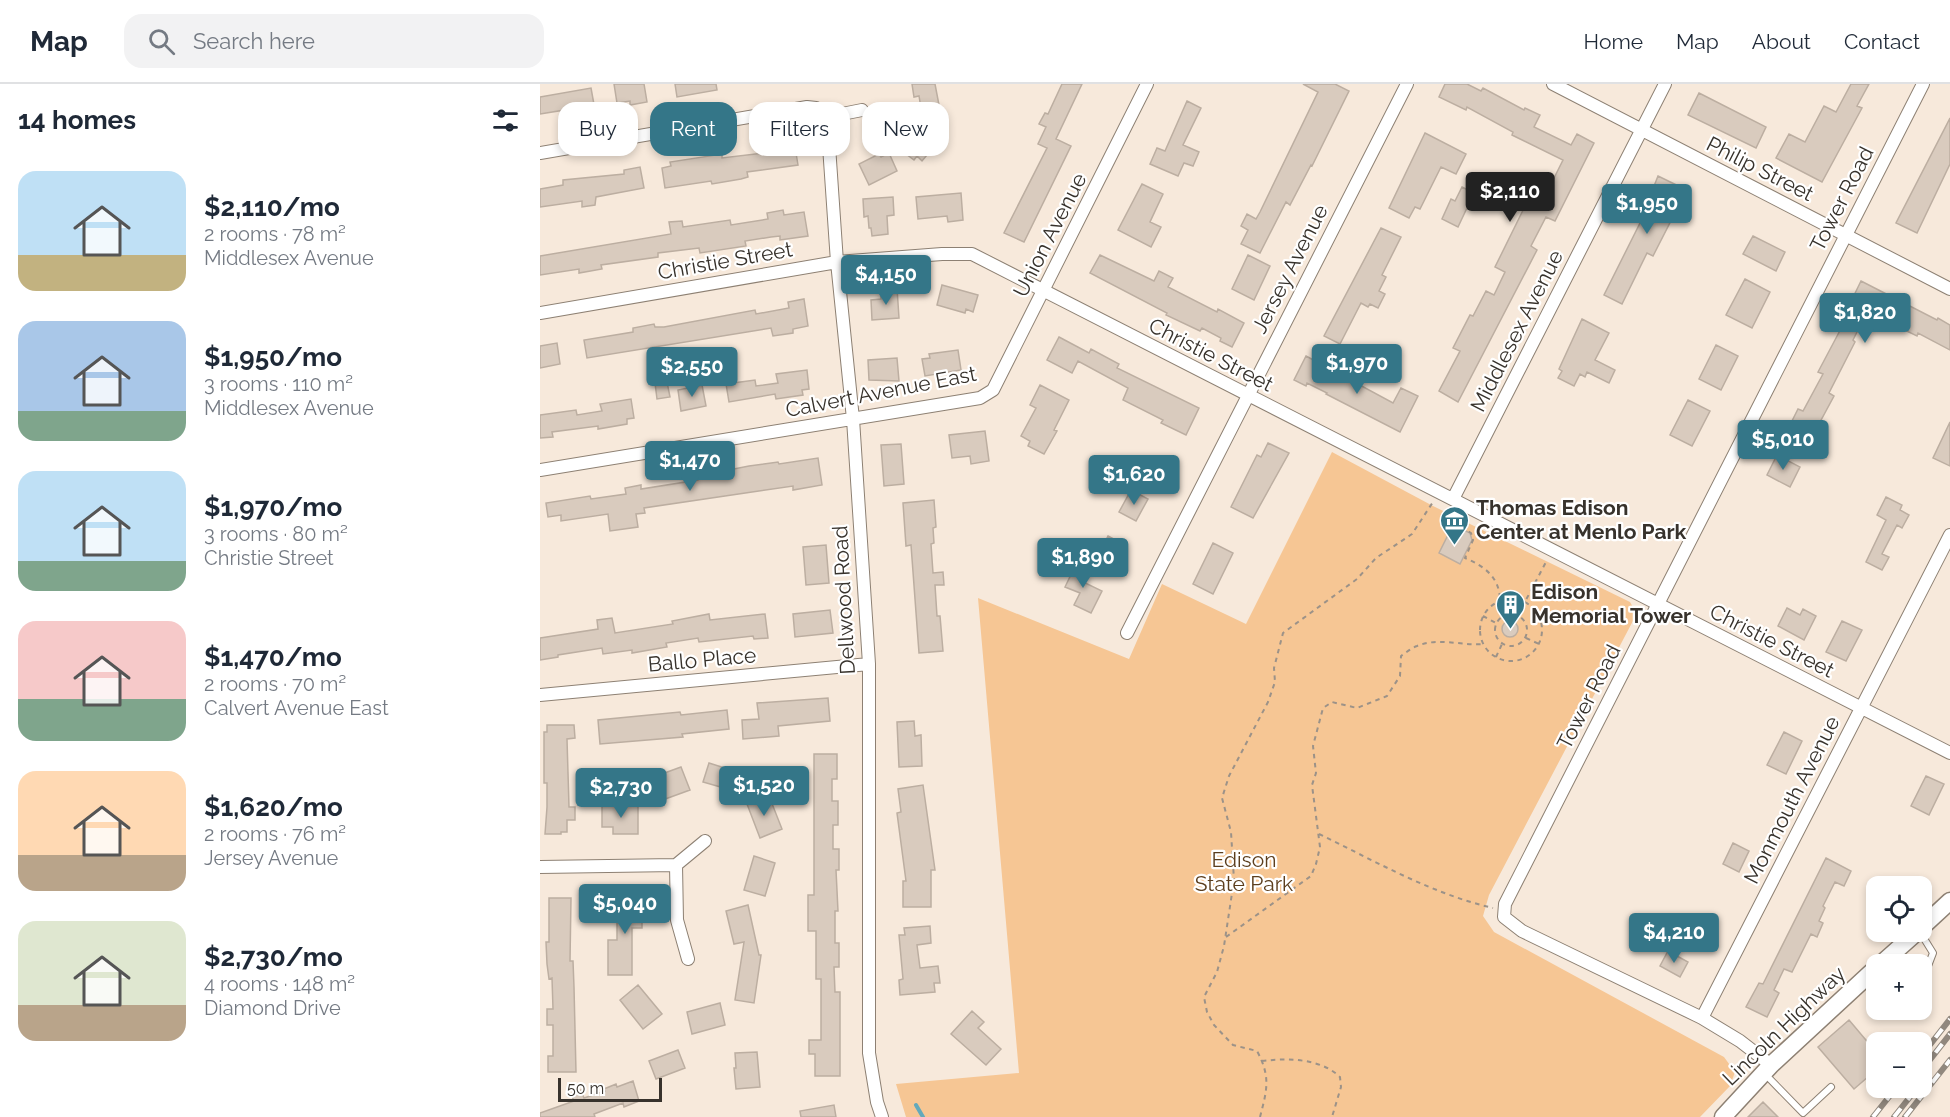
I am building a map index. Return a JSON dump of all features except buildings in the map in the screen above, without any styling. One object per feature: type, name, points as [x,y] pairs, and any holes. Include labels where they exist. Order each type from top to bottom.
[{"type":"main road","points":[[1932,918],[1950,901]]},
{"type":"main road","points":[[1892,954],[1906,942]]},
{"type":"main road","name":"Lincoln Highway","points":[[1723,1117],[1768,1069],[1866,977]]},
{"type":"street","name":"Union Avenue","points":[[1004,370],[1148,84]]},
{"type":"street","name":"Jersey Avenue","points":[[1127,633],[1407,84]]},
{"type":"street","name":"Philip Street","points":[[1553,84],[1950,289]]},
{"type":"street","name":"Middlesex Avenue","points":[[1453,499],[1665,84]]},
{"type":"street","name":"Tower Road","points":[[1503,910],[1923,84]]},
{"type":"street","points":[[850,112],[862,110]]},
{"type":"street","points":[[540,153],[749,117]]},
{"type":"street","name":"Dellwood Road","points":[[830,156],[837,262],[853,419],[868,664],[869,1053],[875,1094],[882,1117]]},
{"type":"street","name":"Christie Street","points":[[540,313],[837,262],[964,253],[972,255],[1950,753]]},
{"type":"street","name":"Calvert Avenue East","points":[[540,471],[980,398],[993,390],[1004,370]]},
{"type":"street","name":"Monmouth Avenue","points":[[1702,1018],[1950,535]]},
{"type":"street","name":"Ballo Place","points":[[540,695],[868,664]]},
{"type":"street","points":[[540,867],[676,865],[705,841]]},
{"type":"street","points":[[676,865],[677,920],[688,958]]},
{"type":"street","points":[[1503,910],[1504,917],[1522,931],[1702,1018],[1740,1041],[1768,1069]]},
{"type":"lane","points":[[1927,942],[1933,953],[1932,956]]},
{"type":"lane","points":[[1768,1069],[1803,1113],[1831,1088]]},
{"type":"path","points":[[1260,1117],[1268,1077],[1262,1061],[1257,1051],[1233,1045],[1214,1025],[1207,1012],[1204,998],[1217,972],[1226,937],[1234,880],[1231,832],[1222,798],[1229,776],[1268,702],[1275,682],[1274,668],[1283,633],[1357,579],[1376,558],[1412,534],[1439,492]]},
{"type":"path","points":[[1461,528],[1471,533],[1473,540],[1464,558],[1484,566],[1490,572],[1497,582],[1500,601]]},
{"type":"path","points":[[1518,615],[1547,560]]},
{"type":"path","points":[[1508,599],[1524,601],[1539,615],[1542,634],[1539,644],[1525,658],[1506,661],[1496,657],[1483,644],[1480,625],[1488,609],[1500,601],[1508,599]]},
{"type":"path","points":[[1503,615],[1518,615],[1523,618],[1528,628],[1526,638],[1518,645],[1502,644],[1496,637],[1496,622],[1503,615]]},
{"type":"path","points":[[1483,616],[1496,622]]},
{"type":"path","points":[[1526,638],[1539,644]]},
{"type":"path","points":[[1226,937],[1311,876],[1320,847],[1312,785],[1316,773],[1313,746],[1323,708],[1332,702],[1358,708],[1387,696],[1400,676],[1401,656],[1417,646],[1452,642],[1483,644]]},
{"type":"path","points":[[1496,657],[1502,644]]},
{"type":"path","points":[[1319,834],[1420,883],[1472,903],[1503,910]]},
{"type":"path","points":[[1262,1061],[1282,1059],[1330,1067],[1340,1077],[1341,1087],[1332,1117]]},
{"type":"green space","name":"Edison State Park","points":[[1332,452],[1433,506],[1630,602],[1635,611],[1635,617],[1489,895],[1483,916],[1494,932],[1724,1057],[1735,1072],[1730,1086],[1700,1117],[906,1117],[896,1084],[1019,1073],[978,598],[1129,659],[1162,584],[1246,624]]},
{"type":"waterway","points":[[916,1105],[923,1117]]},
{"type":"railway","points":[[1932,1042],[1950,1019]]},
{"type":"railway","points":[[1932,1057],[1950,1034]]},
{"type":"railway","points":[[1905,1117],[1950,1060]]},
{"type":"railway","points":[[1873,1117],[1888,1098]]},
{"type":"railway","points":[[1894,1117],[1909,1098]]},
{"type":"place","name":"Thomas Edison Center at Menlo Park","points":[[1455,546]]},
{"type":"place","name":"Edison Memorial Tower","points":[[1510,630]]}]
